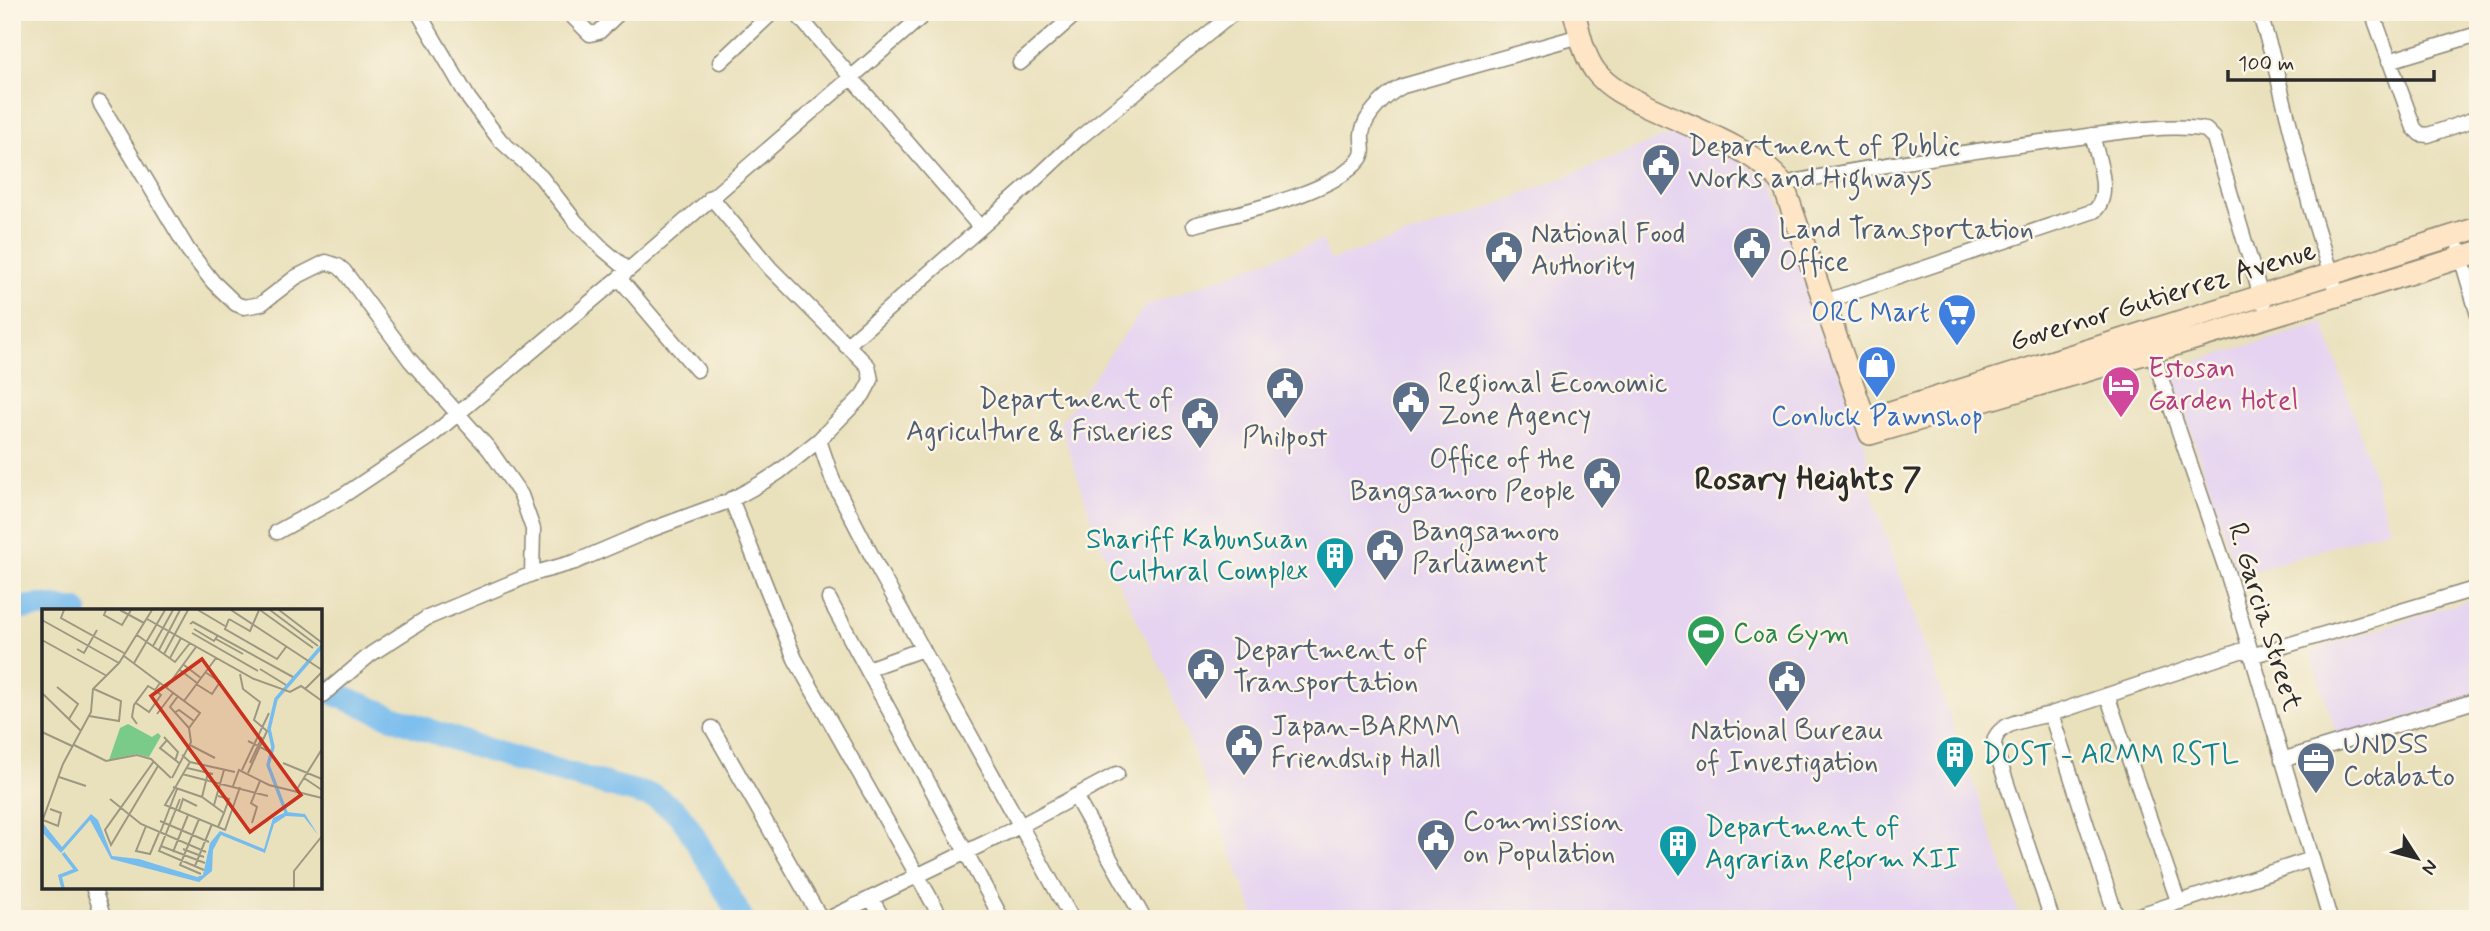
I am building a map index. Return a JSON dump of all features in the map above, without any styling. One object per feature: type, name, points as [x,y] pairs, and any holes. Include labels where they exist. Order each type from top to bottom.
[{"type":"street","points":[[418,12],[468,99],[500,139],[541,177],[576,222],[624,274],[697,370]]},
{"type":"street","points":[[568,12],[590,34],[595,34],[620,12]]},
{"type":"street","points":[[720,62],[773,12]]},
{"type":"street","points":[[795,12],[980,227]]},
{"type":"street","points":[[277,532],[344,495],[398,460],[458,414],[927,12]]},
{"type":"street","points":[[846,346],[1078,139],[1235,12]]},
{"type":"street","points":[[1574,12],[1580,36],[1596,71],[1607,83],[1636,101],[1752,158],[1783,184],[1868,427]]},
{"type":"street","points":[[2259,12],[2311,210],[2334,284]]},
{"type":"street","points":[[2372,12],[2414,128],[2420,134],[2428,135],[2478,118]]},
{"type":"street","points":[[1020,63],[1076,13]]},
{"type":"street","points":[[2389,61],[2478,34]]},
{"type":"street","points":[[1194,225],[1271,204],[1340,177],[1361,159],[1361,136],[1367,119],[1385,99],[1403,86],[1580,36]]},
{"type":"street","points":[[100,103],[188,250],[229,298],[244,307],[253,307],[307,270],[326,262],[338,266],[354,282],[410,360],[489,449],[526,505],[533,529],[532,574]]},
{"type":"street","points":[[1783,184],[1923,159],[2122,131],[2199,129],[2214,138],[2268,318]]},
{"type":"street","points":[[1824,302],[2094,211],[2100,206],[2105,193],[2092,135]]},
{"type":"street","points":[[322,695],[399,634],[427,618],[532,574],[575,562],[731,499],[779,472],[819,440],[863,395],[871,380],[868,366],[770,268],[711,197]]},
{"type":"street","name":"Governor Gutierrez Avenue","points":[[1868,427],[2152,352],[2268,318],[2334,284],[2478,228]]},
{"type":"street","points":[[2455,235],[2469,255],[2478,315]]},
{"type":"street","name":"Governor Gutierrez Avenue","points":[[1868,427],[2145,331],[2261,294],[2334,284],[2469,255]]},
{"type":"street","name":"R. Garcia Street","points":[[2145,331],[2228,575],[2330,919]]},
{"type":"street","points":[[819,440],[833,481],[849,513],[1072,919]]},
{"type":"street","points":[[731,499],[795,659],[942,919]]},
{"type":"street","points":[[2052,919],[1994,745],[1994,737],[2002,728],[2250,652],[2478,589]]},
{"type":"street","points":[[829,599],[1002,919]]},
{"type":"street","points":[[867,669],[923,649]]},
{"type":"street","points":[[2107,695],[2178,901]]},
{"type":"street","points":[[2282,760],[2478,700]]},
{"type":"street","points":[[2051,715],[2117,919]]},
{"type":"street","points":[[712,728],[821,919]]},
{"type":"street","points":[[828,919],[1020,826],[1116,774]]},
{"type":"street","points":[[1075,796],[1143,919]]},
{"type":"street","points":[[2127,919],[2312,859]]},
{"type":"street","points":[[94,889],[104,919]]},
{"type":"street","points":[[871,898],[883,919]]},
{"type":"shaded area","points":[[1681,130],[1722,149],[1773,183],[1865,443],[1874,501],[2021,919],[1256,919],[1165,676],[1100,544],[1060,423],[1145,306],[1322,240],[1330,260],[1479,212]]},
{"type":"shaded area","points":[[2324,323],[2390,528],[2238,576],[2171,369]]},
{"type":"shaded area","points":[[2478,597],[2478,695],[2338,739],[2310,651]]},
{"type":"waterway","points":[[12,609],[40,606],[62,609]]},
{"type":"waterway","points":[[322,688],[401,720],[485,749],[655,797],[677,812],[687,825],[742,919]]},
{"type":"place","name":"Department of Public Works and Highways","points":[[1661,197]]},
{"type":"place","name":"Land Transportation Office","points":[[1752,280]]},
{"type":"place","name":"National Food Authority","points":[[1504,284]]},
{"type":"place","name":"ORC Mart","points":[[1957,347]]},
{"type":"place","name":"Conluck Pawnshop","points":[[1877,399]]},
{"type":"place","name":"Estosan Garden Hotel","points":[[2121,419]]},
{"type":"place","name":"Philpost","points":[[1285,420]]},
{"type":"place","name":"Regional Economic Zone Agency","points":[[1411,434]]},
{"type":"place","name":"Department of Agriculture & Fisheries","points":[[1200,450]]},
{"type":"place","name":"Office of the Bangsamoro People","points":[[1602,510]]},
{"type":"place","name":"Bangsamoro Parliament","points":[[1385,582]]},
{"type":"place","name":"Shariff Kabunsuan Cultural Complex","points":[[1335,590]]},
{"type":"place","name":"Coa Gym","points":[[1706,668]]},
{"type":"place","name":"Department of Transportation","points":[[1206,701]]},
{"type":"place","name":"National Bureau of Investigation","points":[[1787,713]]},
{"type":"place","name":"Japan-BARMM Friendship Hall","points":[[1244,777]]},
{"type":"place","name":"DOST - ARMM RSTL","points":[[1955,789]]},
{"type":"place","name":"UNDSS Cotabato","points":[[2316,795]]},
{"type":"place","name":"Commission on Population","points":[[1436,872]]},
{"type":"place","name":"Department of Agrarian Reform XII","points":[[1678,878]]},
{"type":"district","name":"Rosary Heights 7","points":[[1808,480]]}]
